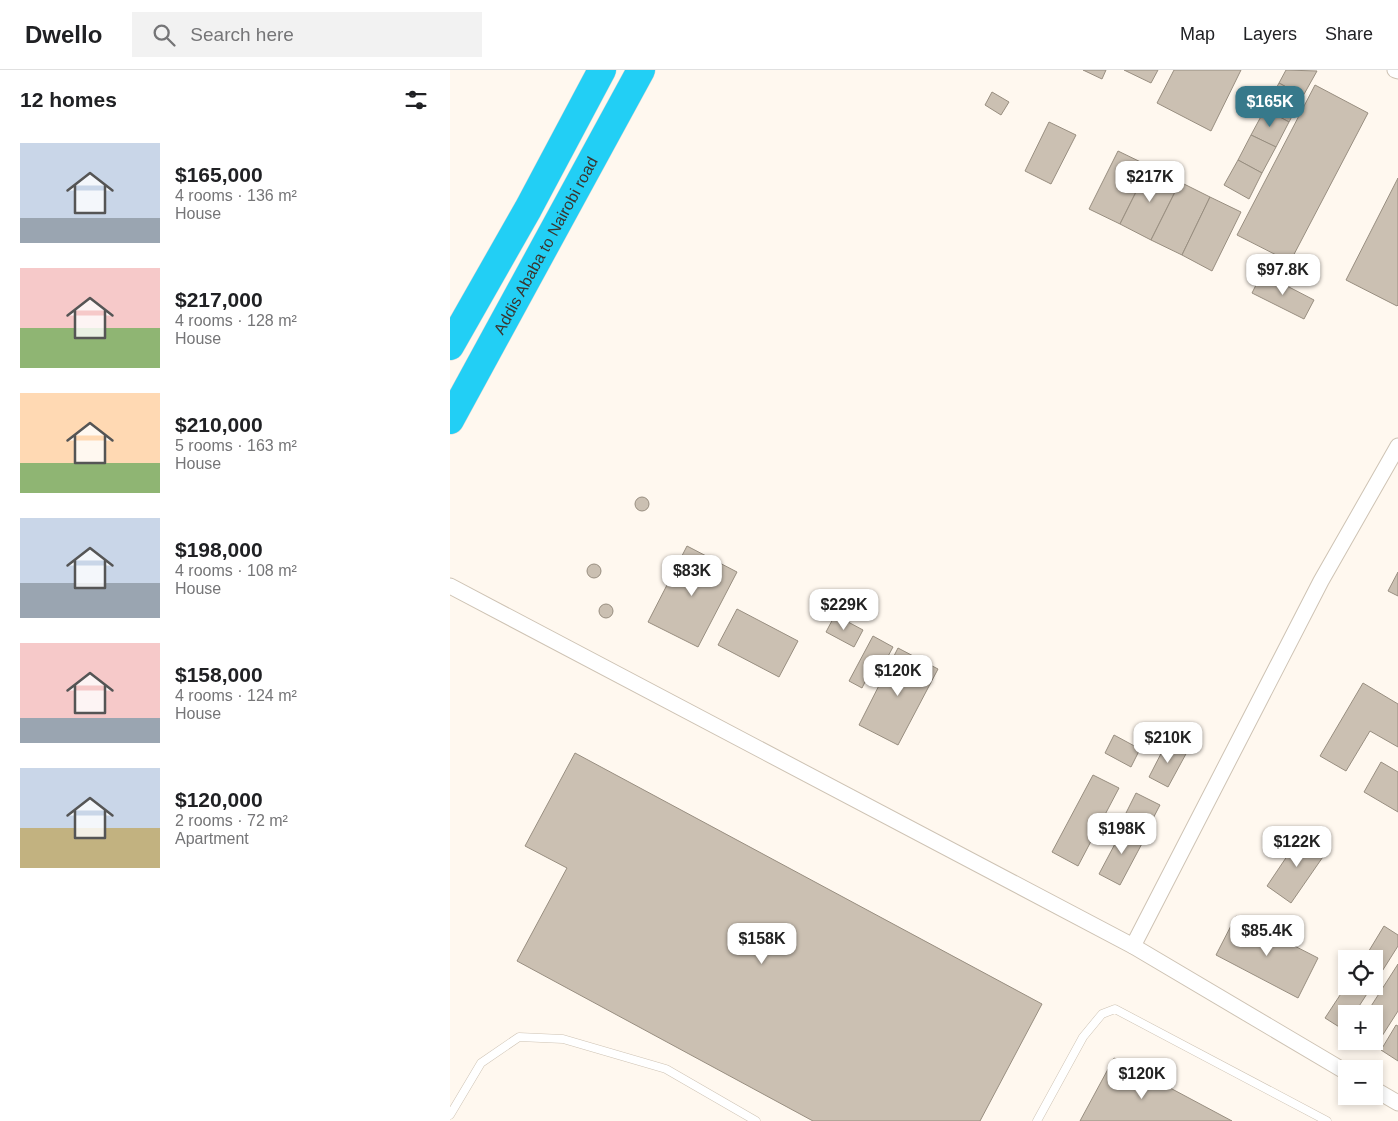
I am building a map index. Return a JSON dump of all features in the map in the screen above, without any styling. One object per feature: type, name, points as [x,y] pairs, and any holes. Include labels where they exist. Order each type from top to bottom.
[{"type":"highway","name":"Addis Ababa to Nairobi road","points":[[450,346],[528,209],[602,70]]},
{"type":"highway","name":"Addis Ababa to Nairobi road","points":[[450,420],[641,70]]},
{"type":"street","points":[[1133,946],[1321,581],[1398,446]]},
{"type":"street","points":[[450,586],[1133,946],[1338,1067]]},
{"type":"street","points":[[1383,1094],[1398,1103]]},
{"type":"lane","points":[[1037,1121],[1083,1037],[1102,1014],[1115,1009],[1327,1121]]},
{"type":"lane","points":[[450,1115],[482,1063],[519,1037],[563,1039],[666,1069],[756,1121]]},
{"type":"building","points":[[1083,70],[1106,70],[1102,79]]},
{"type":"building","points":[[1124,70],[1158,70],[1151,83]]},
{"type":"building","points":[[1174,70],[1241,70],[1211,131],[1157,103]]},
{"type":"building","points":[[1286,70],[1317,71],[1303,96],[1279,83]]},
{"type":"building","points":[[1279,83],[1303,96],[1289,122],[1265,109]]},
{"type":"building","points":[[1315,85],[1368,113],[1290,262],[1237,235]]},
{"type":"building","points":[[992,92],[1009,102],[1001,115],[985,105]]},
{"type":"building","points":[[1265,109],[1289,122],[1276,147],[1251,135]]},
{"type":"building","points":[[1049,122],[1076,135],[1051,184],[1025,171]]},
{"type":"building","points":[[1251,135],[1276,147],[1262,173],[1238,160]]},
{"type":"building","points":[[1118,151],[1149,166],[1120,224],[1089,209]]},
{"type":"building","points":[[1238,160],[1262,173],[1249,199],[1224,185]]},
{"type":"building","points":[[1149,166],[1180,182],[1151,240],[1120,224]]},
{"type":"building","points":[[1398,178],[1398,305],[1397,306],[1346,280]]},
{"type":"building","points":[[1180,182],[1210,197],[1182,255],[1151,240]]},
{"type":"building","points":[[1210,197],[1241,212],[1212,271],[1182,255]]},
{"type":"building","points":[[1262,273],[1314,300],[1304,319],[1252,293]]},
{"type":"building","points":[[639,497],[645,497],[649,504],[645,511],[639,511],[635,507],[635,501]]},
{"type":"building","points":[[687,546],[737,572],[698,647],[648,622]]},
{"type":"building","points":[[591,564],[597,564],[601,571],[597,578],[591,578],[587,574],[587,568]]},
{"type":"building","points":[[1398,572],[1398,596],[1388,591]]},
{"type":"building","points":[[603,604],[609,604],[613,611],[609,618],[603,618],[599,614],[599,608]]},
{"type":"building","points":[[737,609],[798,641],[779,677],[718,645]]},
{"type":"building","points":[[835,615],[863,630],[854,647],[826,632]]},
{"type":"building","points":[[873,636],[893,647],[886,660],[878,656],[862,688],[849,681]]},
{"type":"building","points":[[898,648],[938,669],[898,745],[859,725]]},
{"type":"building","points":[[1363,683],[1398,704],[1398,747],[1370,731],[1346,771],[1320,756]]},
{"type":"building","points":[[1114,735],[1140,749],[1131,767],[1105,753]]},
{"type":"building","points":[[1167,742],[1187,752],[1168,787],[1149,777]]},
{"type":"building","points":[[575,753],[1042,1004],[980,1121],[813,1121],[517,961],[567,868],[525,846]]},
{"type":"building","points":[[1381,762],[1398,772],[1398,812],[1364,792]]},
{"type":"building","points":[[1093,775],[1119,788],[1078,866],[1052,852]]},
{"type":"building","points":[[1136,793],[1160,805],[1147,830],[1124,817]]},
{"type":"building","points":[[1125,825],[1146,836],[1120,885],[1099,874]]},
{"type":"building","points":[[1302,834],[1327,851],[1291,903],[1267,886]]},
{"type":"building","points":[[1236,916],[1318,958],[1298,998],[1216,955]]},
{"type":"building","points":[[1384,926],[1398,935],[1398,946],[1383,970],[1383,950],[1369,950]]},
{"type":"building","points":[[1398,964],[1398,1011],[1383,1034],[1383,1005],[1372,1005],[1378,995],[1383,995],[1383,987]]},
{"type":"building","points":[[1340,995],[1366,995],[1360,1005],[1338,1005],[1338,1026],[1325,1018]]},
{"type":"building","points":[[1396,1025],[1398,1026],[1398,1061],[1381,1050],[1383,1050],[1383,1047]]},
{"type":"building","points":[[1114,1058],[1232,1121],[1080,1121]]}]
